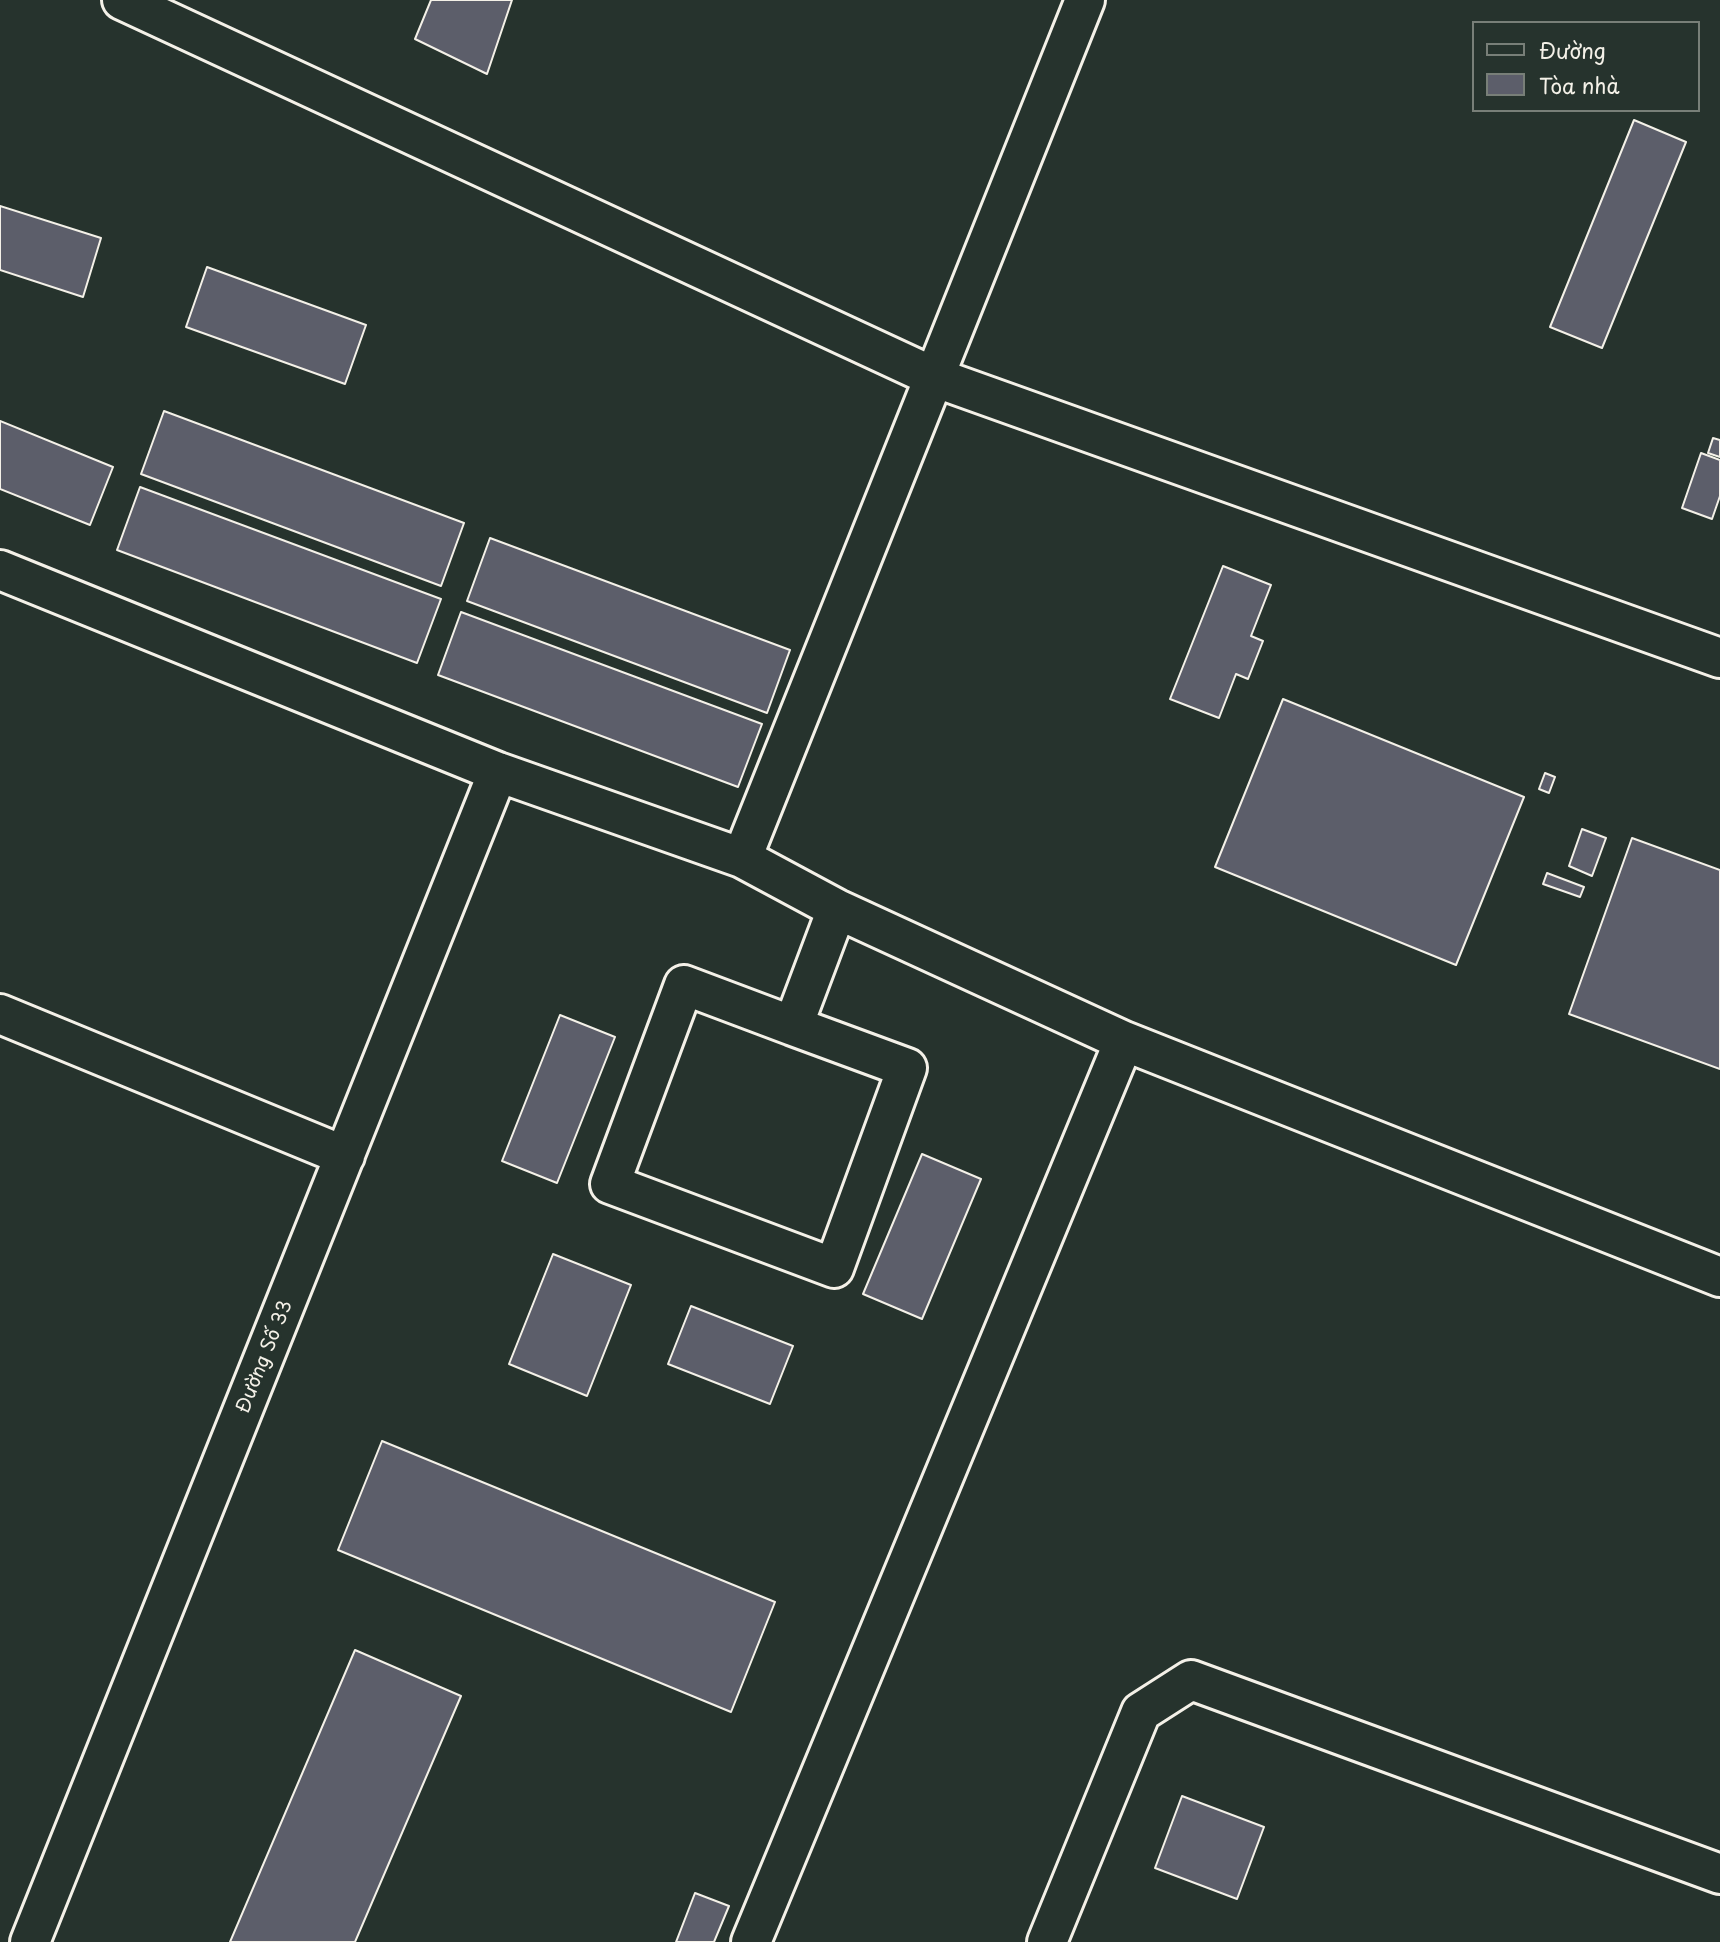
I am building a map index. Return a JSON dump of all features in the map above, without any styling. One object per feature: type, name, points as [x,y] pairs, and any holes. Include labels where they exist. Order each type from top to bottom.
[{"type":"street","points":[[122,0],[934,377],[1720,658]]},
{"type":"street","points":[[742,858],[1085,0]]},
{"type":"street","points":[[0,570],[498,772],[742,858],[836,909],[1124,1041],[1720,1277]]},
{"type":"street","name":"Đường Số 33","points":[[30,1942],[498,772]]},
{"type":"street","points":[[793,1026],[836,909]]},
{"type":"street","points":[[684,985],[793,1026],[907,1068],[834,1268],[610,1184],[684,985]]},
{"type":"street","points":[[2,1020],[345,1156]]},
{"type":"street","points":[[751,1942],[1124,1041]]},
{"type":"street","points":[[1048,1942],[1141,1712],[1191,1680],[1720,1874]]},
{"type":"building","points":[[431,0],[512,0],[487,74],[415,39]]},
{"type":"building","points":[[1634,120],[1686,142],[1602,348],[1550,327]]},
{"type":"building","points":[[0,206],[101,238],[83,297],[0,270]]},
{"type":"building","points":[[207,267],[366,325],[345,384],[186,327]]},
{"type":"building","points":[[164,411],[464,523],[441,586],[141,474]]},
{"type":"building","points":[[0,421],[113,467],[90,525],[0,489]]},
{"type":"building","points":[[1713,438],[1720,440],[1720,457],[1708,453]]},
{"type":"building","points":[[1701,453],[1720,460],[1720,496],[1712,519],[1682,508]]},
{"type":"building","points":[[140,487],[441,599],[417,663],[117,550]]},
{"type":"building","points":[[490,538],[790,650],[767,713],[467,601]]},
{"type":"building","points":[[1223,566],[1271,585],[1251,636],[1263,641],[1248,679],[1236,674],[1219,718],[1170,699]]},
{"type":"building","points":[[461,612],[762,724],[738,787],[438,675]]},
{"type":"building","points":[[1283,699],[1524,797],[1456,965],[1215,867]]},
{"type":"building","points":[[1545,773],[1555,777],[1549,793],[1539,789]]},
{"type":"building","points":[[1582,829],[1606,838],[1592,876],[1569,866]]},
{"type":"building","points":[[1632,838],[1720,870],[1720,1069],[1569,1014]]},
{"type":"building","points":[[1547,873],[1584,887],[1580,897],[1543,884]]},
{"type":"building","points":[[560,1015],[615,1037],[557,1183],[502,1161]]},
{"type":"building","points":[[922,1154],[981,1179],[922,1319],[863,1294]]},
{"type":"building","points":[[553,1254],[631,1285],[587,1396],[509,1364]]},
{"type":"building","points":[[691,1306],[793,1346],[770,1404],[668,1364]]},
{"type":"building","points":[[382,1441],[775,1602],[731,1712],[338,1550]]},
{"type":"building","points":[[355,1650],[461,1696],[355,1942],[230,1942]]},
{"type":"building","points":[[1182,1796],[1264,1827],[1237,1899],[1155,1868]]},
{"type":"building","points":[[695,1893],[729,1906],[714,1942],[676,1942]]}]
